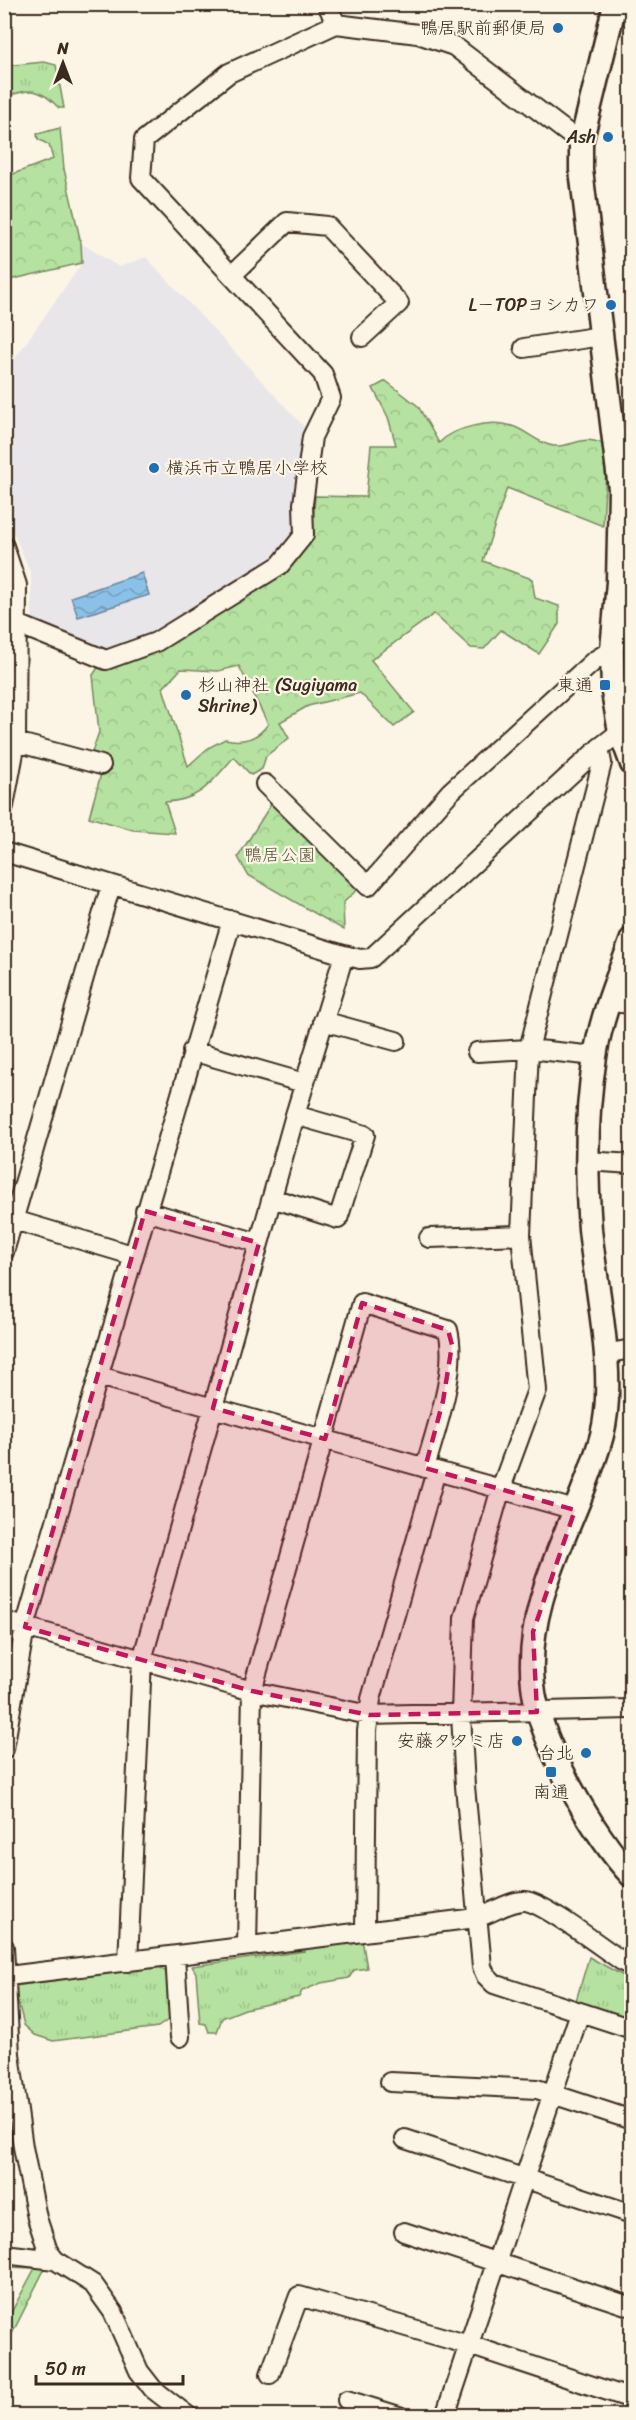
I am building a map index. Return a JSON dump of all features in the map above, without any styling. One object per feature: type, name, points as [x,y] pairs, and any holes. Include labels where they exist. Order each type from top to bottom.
[{"type":"street","points":[[327,4],[336,24]]},
{"type":"street","points":[[615,4],[581,142],[581,170],[620,489],[623,620],[612,650],[613,692],[620,732],[632,764]]},
{"type":"street","points":[[15,623],[106,660],[156,642],[280,565],[304,534],[303,504],[312,437],[331,398],[323,374],[141,178],[144,140],[229,73],[336,24],[418,34],[454,46],[581,142]]},
{"type":"street","points":[[232,275],[287,222],[327,226],[399,303],[362,337]]},
{"type":"street","points":[[524,348],[601,336]]},
{"type":"street","points":[[4,546],[17,585],[16,742],[4,806]]},
{"type":"street","points":[[265,783],[368,886],[450,792],[594,661],[612,650]]},
{"type":"street","points":[[4,852],[344,955],[360,959],[371,958],[599,748],[620,732]]},
{"type":"street","points":[[16,742],[100,765]]},
{"type":"street","points":[[599,748],[602,763],[529,1049],[521,1235],[537,1390],[501,1488],[464,1618],[461,1715],[476,1918],[482,1966],[486,1976],[494,1984],[632,2029]]},
{"type":"street","points":[[4,1252],[9,1219],[111,885]]},
{"type":"street","points":[[4,1749],[25,1627],[132,1255],[232,920]]},
{"type":"street","points":[[632,939],[621,1003],[595,1056],[587,1161],[590,1227],[608,1403],[602,1435],[542,1598],[532,1632],[532,1684],[537,1712],[546,1735],[582,1806],[611,1855],[632,1876]]},
{"type":"street","points":[[128,1962],[142,1660],[304,1083],[344,955]]},
{"type":"street","points":[[323,1021],[396,1041]]},
{"type":"street","points":[[477,1052],[529,1049],[595,1056]]},
{"type":"street","points":[[192,1051],[304,1083]]},
{"type":"street","points":[[272,1198],[338,1219],[365,1135],[295,1115]]},
{"type":"street","points":[[587,1161],[632,1164]]},
{"type":"street","points":[[145,1211],[259,1243]]},
{"type":"street","points":[[9,1219],[132,1255]]},
{"type":"street","points":[[429,1238],[521,1235]]},
{"type":"street","points":[[247,1946],[252,1691],[362,1303],[448,1329],[452,1345],[430,1469],[370,1699],[365,1931]]},
{"type":"street","points":[[604,1354],[632,1349]]},
{"type":"street","points":[[99,1376],[575,1510]]},
{"type":"street","points":[[4,1621],[252,1691],[369,1715],[461,1715],[631,1709]]},
{"type":"street","points":[[8,1976],[476,1918],[526,1901],[546,1910],[625,1963],[632,1954]]},
{"type":"street","points":[[4,1947],[8,1976],[5,1990],[9,2054],[23,2147],[37,2218],[48,2251],[55,2260],[93,2284],[113,2312],[139,2371],[153,2389],[188,2415]]},
{"type":"street","points":[[176,1956],[180,2037]]},
{"type":"street","points":[[446,2415],[580,2012]]},
{"type":"street","points":[[390,2082],[537,2089],[632,2120]]},
{"type":"street","points":[[405,2139],[632,2214]]},
{"type":"street","points":[[404,2232],[632,2307]]},
{"type":"street","points":[[4,2254],[55,2260]]},
{"type":"street","points":[[270,2374],[298,2296],[469,2345],[632,2399]]},
{"type":"street","points":[[347,2400],[399,2415]]},
{"type":"highlighted area","points":[[145,1211],[259,1243],[213,1408],[325,1439],[362,1303],[448,1330],[452,1345],[443,1401],[425,1468],[575,1510],[533,1632],[537,1712],[369,1715],[252,1691],[25,1627]]},
{"type":"shaded area","name":"横浜市立鴨居小学校","points":[[81,243],[119,267],[146,257],[309,432],[299,536],[276,560],[159,628],[108,653],[32,620],[31,574],[5,513],[4,374],[82,263]]},
{"type":"green space","points":[[44,62],[56,65],[64,108],[59,108],[46,96],[34,91],[5,97],[5,66]]},
{"type":"green space","points":[[60,128],[64,169],[81,243],[82,263],[5,281],[5,177],[53,159],[49,145],[38,139],[37,134]]},
{"type":"green space","points":[[386,381],[418,406],[439,443],[463,429],[494,423],[512,426],[554,446],[589,440],[603,444],[606,469],[603,526],[507,488],[483,561],[532,579],[535,598],[559,606],[559,624],[539,654],[501,630],[484,649],[471,648],[434,614],[371,660],[414,712],[394,727],[360,693],[308,706],[280,722],[289,738],[266,756],[262,769],[251,775],[234,757],[212,782],[197,794],[177,801],[165,802],[175,833],[133,830],[89,817],[106,756],[92,752],[99,732],[93,675],[99,666],[158,645],[312,535],[315,496],[366,497],[371,445],[396,445],[388,417],[373,388]],"holes":[[[239,666],[268,724],[249,739],[225,739],[208,748],[188,766],[163,688],[181,669],[218,671]]]},
{"type":"green space","name":"鴨居公園","points":[[273,801],[361,886],[343,903],[344,930],[248,875],[238,857]]},
{"type":"green space","points":[[362,1939],[367,1968],[354,1970],[349,1978],[321,1983],[302,1991],[299,1997],[245,2009],[222,2018],[217,2032],[209,2032],[206,2024],[200,2023],[196,1973],[192,1966],[305,1951],[306,1946]]},
{"type":"green space","points":[[589,1957],[627,1978],[631,1970],[631,2022],[575,2004]]},
{"type":"green space","points":[[158,1966],[168,1973],[171,2018],[158,2027],[53,2041],[35,2035],[24,2025],[14,1986]]},
{"type":"green space","points":[[5,2259],[37,2264],[45,2268],[5,2348],[5,2324],[35,2268],[5,2267]]},
{"type":"water","points":[[142,573],[149,595],[78,617],[71,597]]},
{"type":"place","name":"鴨居駅前郵便局","points":[[558,28]]},
{"type":"place","name":"Ash","points":[[608,137]]},
{"type":"place","name":"L－TOPヨシカワ","points":[[611,305]]},
{"type":"place","name":"横浜市立鴨居小学校","points":[[154,468]]},
{"type":"place","name":"東通","points":[[605,685]]},
{"type":"place","name":"杉山神社 (Sugiyama Shrine)","points":[[186,695]]},
{"type":"place","name":"安藤タタミ店","points":[[517,1741]]},
{"type":"place","name":"台北","points":[[586,1753]]},
{"type":"place","name":"南通","points":[[551,1772]]}]
